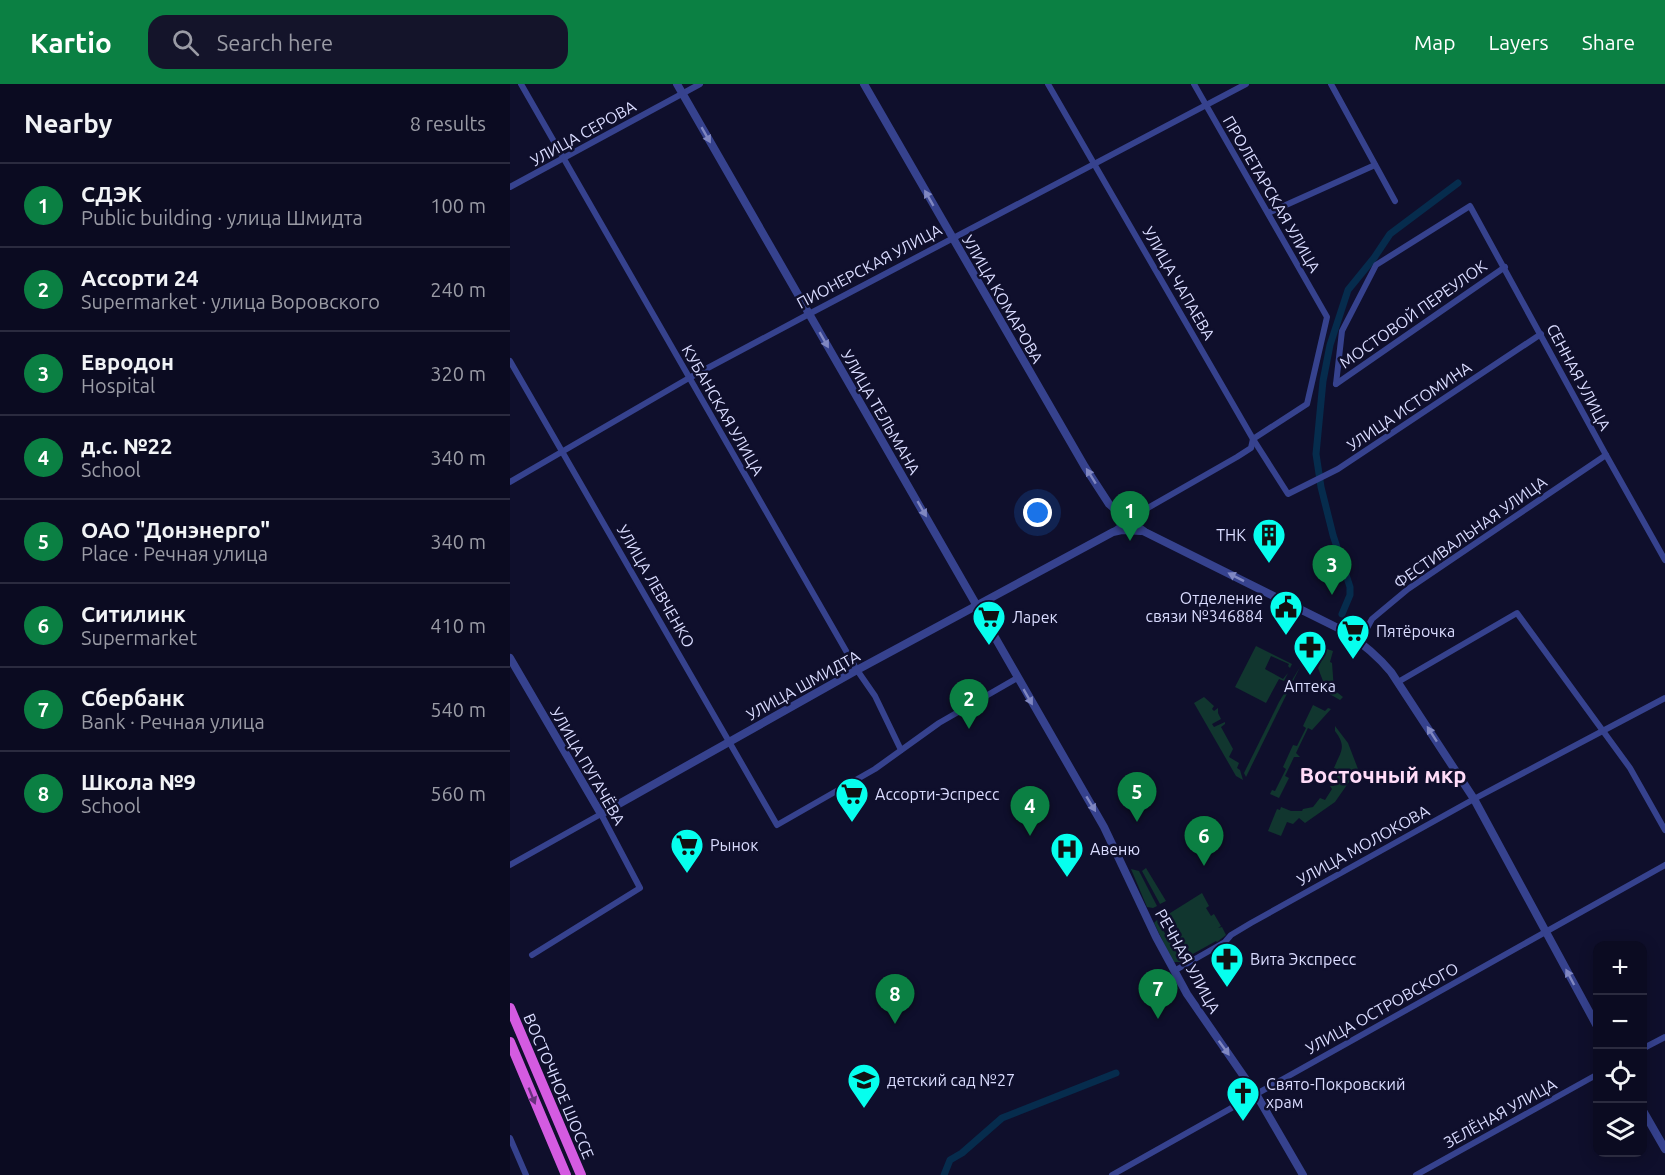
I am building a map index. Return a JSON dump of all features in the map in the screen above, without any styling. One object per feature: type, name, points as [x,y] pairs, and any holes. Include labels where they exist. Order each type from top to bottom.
[{"type":"highway","name":"ВОСТОЧНОЕ ШОССЕ","points":[[510,1008],[581,1175]]},
{"type":"highway","name":"ВОСТОЧНОЕ ШОССЕ","points":[[510,1042],[566,1175]]},
{"type":"street","name":"КУБАНСКАЯ УЛИЦА","points":[[520,84],[857,670],[875,696],[901,750]]},
{"type":"street","name":"УЛИЦА ТЕЛЬМАНА","points":[[677,84],[1061,753]]},
{"type":"street","name":"УЛИЦА СЕРОВА","points":[[510,188],[700,84]]},
{"type":"street","name":"УЛИЦА КОМАРОВА","points":[[864,84],[1085,467],[1109,504],[1145,532],[1360,641],[1382,661],[1474,799],[1593,1019]]},
{"type":"street","name":"УЛИЦА ЧАПАЕВА","points":[[1048,84],[1253,439],[1288,494]]},
{"type":"street","name":"ПРОЛЕТАРСКАЯ УЛИЦА","points":[[1194,84],[1327,317]]},
{"type":"street","name":"ПИОНЕРСКАЯ УЛИЦА","points":[[510,482],[689,378],[952,237],[1246,84]]},
{"type":"street","points":[[1331,84],[1395,201]]},
{"type":"street","points":[[1268,213],[1375,165]]},
{"type":"street","name":"СЕННАЯ УЛИЦА","points":[[1336,384],[1342,331],[1376,265],[1470,206],[1605,455],[1665,560]]},
{"type":"street","name":"МОСТОВОЙ ПЕРЕУЛОК","points":[[1336,384],[1505,267]]},
{"type":"street","name":"УЛИЦА ШМИДТА","points":[[510,865],[857,670],[1113,532],[1128,520],[1251,448],[1253,439],[1307,404],[1327,317]]},
{"type":"street","name":"УЛИЦА ИСТОМИНА","points":[[1288,494],[1338,469],[1541,334]]},
{"type":"street","name":"УЛИЦА ЛЕВЧЕНКО","points":[[510,361],[777,825],[875,769],[901,750]]},
{"type":"street","name":"ФЕСТИВАЛЬНАЯ УЛИЦА","points":[[1360,641],[1372,619],[1408,589],[1605,455]]},
{"type":"street","name":"УЛИЦА ШМИДТА","points":[[1113,532],[1122,530],[1145,532]]},
{"type":"street","points":[[1398,682],[1517,613],[1630,768],[1665,830]]},
{"type":"street","name":"УЛИЦА ПУГАЧЁВА","points":[[510,658],[601,814],[640,888],[532,955]]},
{"type":"street","points":[[901,750],[939,723],[1017,678]]},
{"type":"street","name":"УЛИЦА МОЛОКОВА","points":[[1174,971],[1225,942],[1231,935],[1251,923],[1474,799],[1665,698]]},
{"type":"street","name":"РЕЧНАЯ УЛИЦА","points":[[1061,753],[1110,837],[1174,971],[1200,1015],[1256,1094],[1303,1175]]},
{"type":"street","name":"УЛИЦА ОСТРОВСКОГО","points":[[1112,1175],[1665,865]]},
{"type":"street","points":[[1647,1046],[1665,1037]]},
{"type":"street","name":"ЗЕЛЁНАЯ УЛИЦА","points":[[1416,1175],[1593,1077]]},
{"type":"street","points":[[1647,1118],[1665,1149]]},
{"type":"street","points":[[510,1138],[526,1175]]},
{"type":"green space","points":[[1256,646],[1292,664],[1290,668],[1289,664],[1271,656],[1265,669],[1283,679],[1288,673],[1284,681],[1279,679],[1266,703],[1235,687]]},
{"type":"green space","points":[[1327,649],[1333,651],[1330,662],[1332,663],[1334,690],[1343,697],[1340,700],[1319,688],[1323,681],[1318,668]]},
{"type":"green space","points":[[1300,667],[1246,777],[1244,773],[1279,702]]},
{"type":"green space","points":[[1204,697],[1214,706],[1212,709],[1214,711],[1218,708],[1221,719],[1212,724],[1214,727],[1225,722],[1221,727],[1233,749],[1229,757],[1239,763],[1237,768],[1243,780],[1236,776],[1194,703]]},
{"type":"green space","points":[[1313,705],[1325,711],[1328,708],[1331,709],[1312,730],[1308,728],[1296,753],[1300,757],[1294,757],[1285,776],[1289,778],[1279,798],[1270,794],[1272,790],[1275,791],[1286,769],[1283,767],[1293,745],[1297,746],[1306,728],[1303,726]]},
{"type":"green space","points":[[1335,726],[1348,743],[1358,769],[1335,802],[1305,823],[1299,818],[1293,824],[1287,822],[1281,836],[1268,831],[1277,809],[1280,810],[1281,807],[1291,811],[1302,811],[1313,807],[1320,798],[1325,800],[1332,789],[1330,786],[1334,786],[1339,770],[1334,768],[1342,745]]},
{"type":"green space","points":[[1146,868],[1166,901],[1160,904],[1142,871]]},
{"type":"green space","points":[[1131,869],[1139,871],[1157,906],[1147,907]]},
{"type":"green space","points":[[1202,893],[1209,906],[1206,908],[1211,916],[1214,914],[1221,926],[1218,928],[1222,927],[1226,935],[1191,955],[1167,915]]},
{"type":"green space","points":[[1164,916],[1188,956],[1184,958],[1160,919]]},
{"type":"green space","points":[[1157,920],[1182,962],[1173,962],[1154,923]]},
{"type":"waterway","points":[[1342,614],[1350,595],[1350,587],[1333,535],[1321,487],[1316,454],[1323,381],[1330,345],[1348,290],[1390,234],[1458,183]]},
{"type":"waterway","points":[[944,1175],[950,1160],[962,1153],[1002,1118],[1116,1073]]},
{"type":"place","name":"СДЭК","points":[[1130,541]]},
{"type":"place","name":"ТНК","points":[[1269,564]]},
{"type":"place","name":"Евродон","points":[[1332,595]]},
{"type":"place","name":"Отделение связи №346884","points":[[1286,636]]},
{"type":"place","name":"Ларек","points":[[989,646]]},
{"type":"place","name":"Пятёрочка","points":[[1353,660]]},
{"type":"place","name":"Аптека","points":[[1310,676]]},
{"type":"place","name":"Ассорти 24","points":[[969,729]]},
{"type":"place","name":"ОАО \"Донэнерго\"","points":[[1137,822]]},
{"type":"place","name":"Ассорти-Эспресс","points":[[852,823]]},
{"type":"place","name":"д.с. №22","points":[[1030,836]]},
{"type":"place","name":"Ситилинк","points":[[1204,866]]},
{"type":"place","name":"Рынок","points":[[687,874]]},
{"type":"place","name":"Авеню","points":[[1067,878]]},
{"type":"place","name":"Вита Экспресс","points":[[1227,988]]},
{"type":"place","name":"Сбербанк","points":[[1158,1019]]},
{"type":"place","name":"Школа №9","points":[[895,1024]]},
{"type":"place","name":"детский сад №27","points":[[864,1109]]},
{"type":"place","name":"Свято-Покровский храм","points":[[1243,1122]]},
{"type":"district","name":"Восточный мкр","points":[[1383,775]]}]
